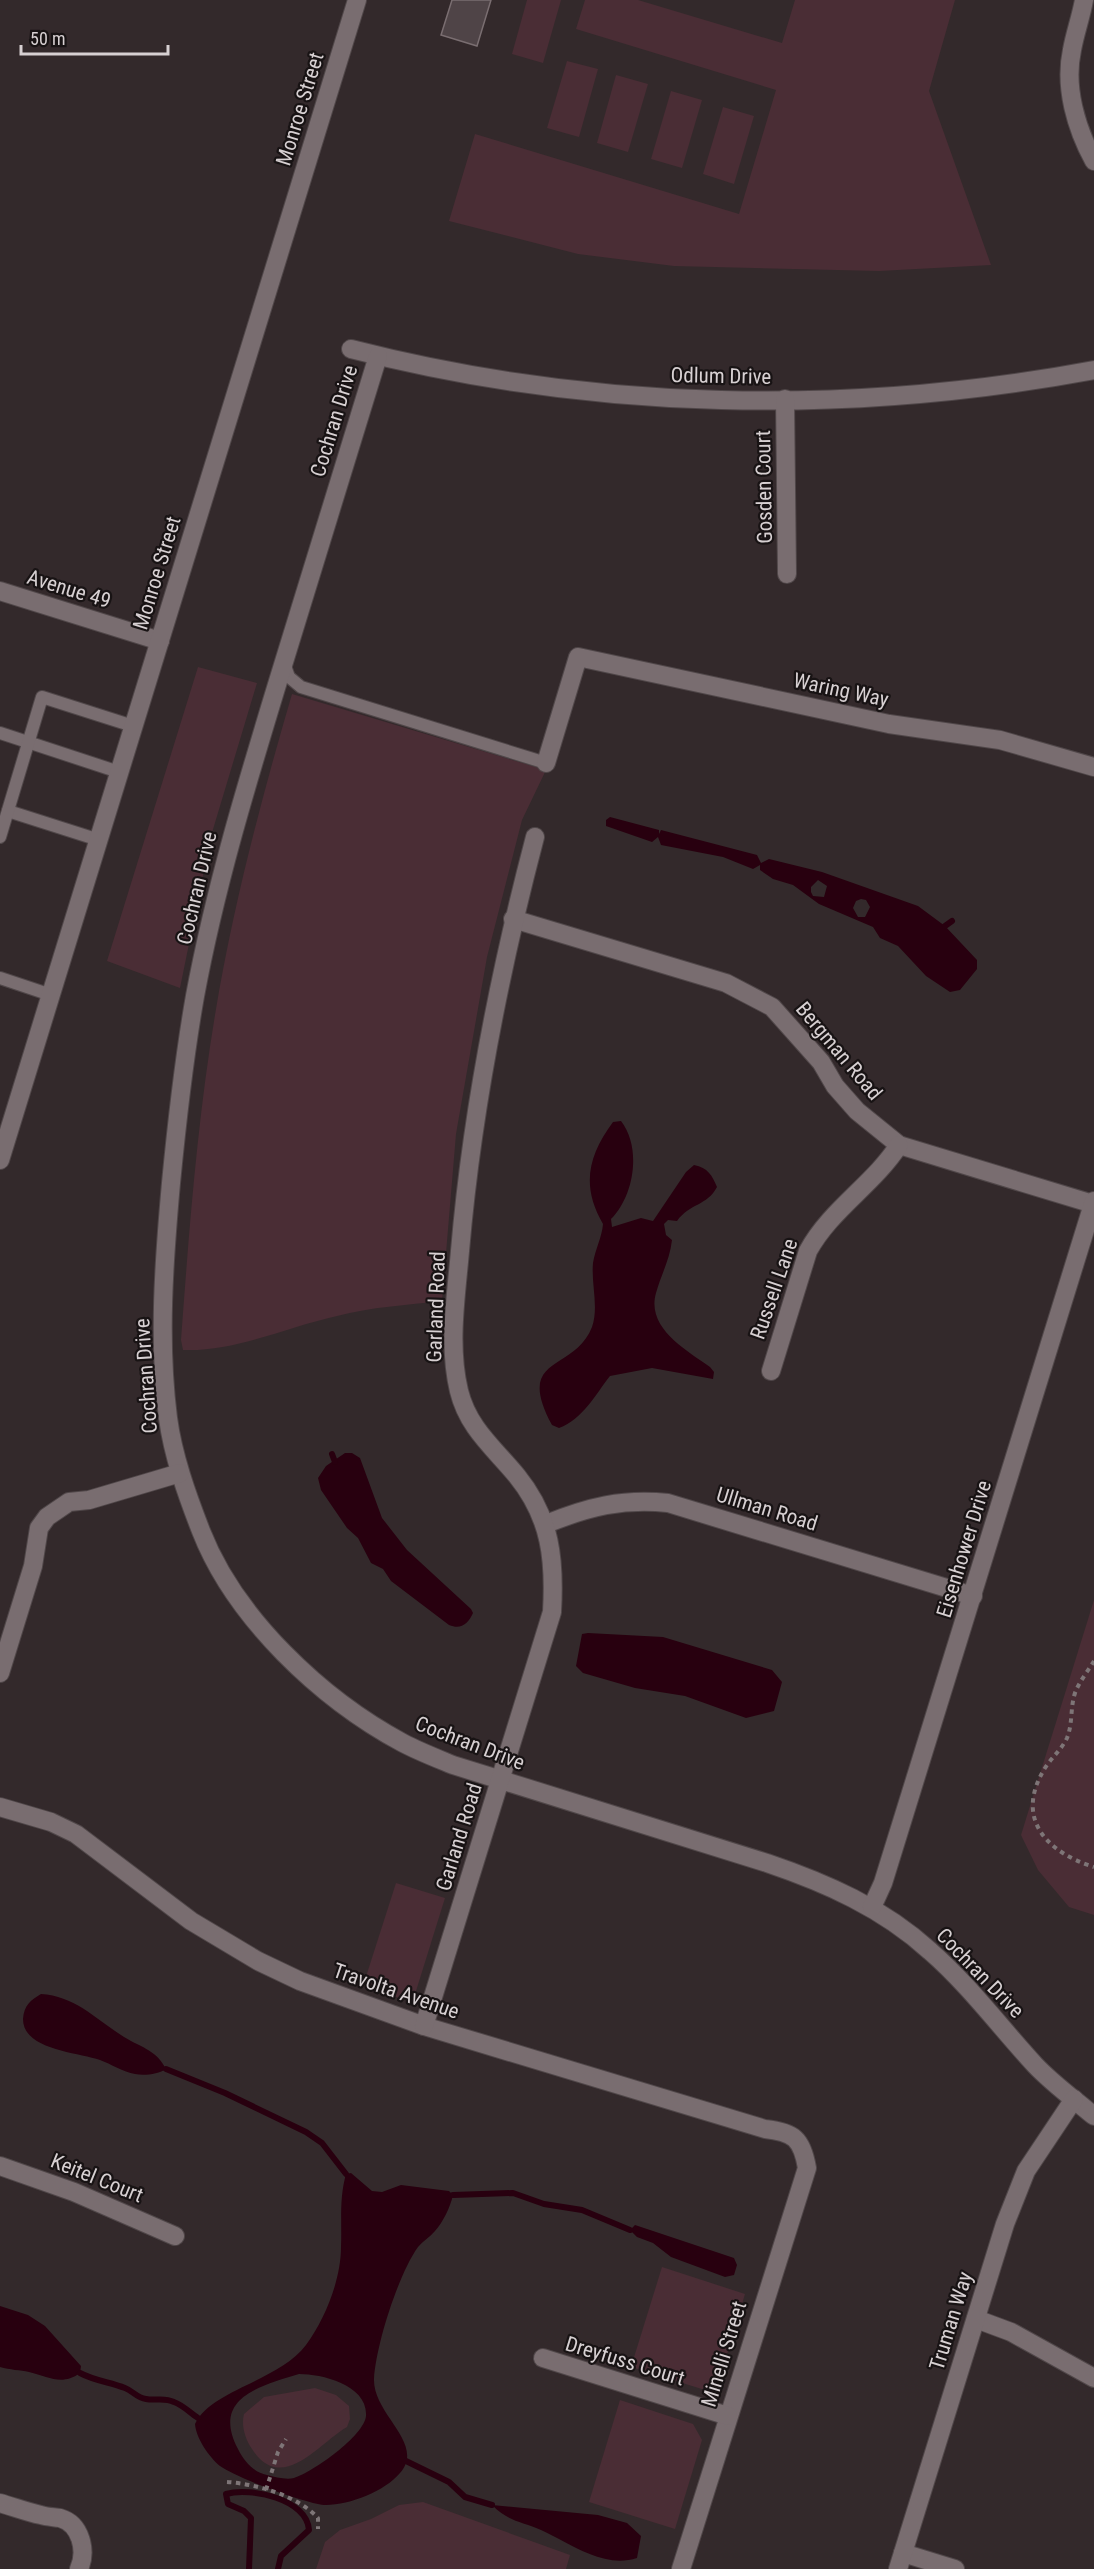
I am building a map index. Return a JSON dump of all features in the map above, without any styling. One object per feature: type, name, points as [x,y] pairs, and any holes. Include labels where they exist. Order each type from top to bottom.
[{"type":"street","name":"Monroe Street","points":[[0,1160],[357,0]]},
{"type":"street","points":[[1084,0],[1071,51],[1070,92],[1082,133],[1094,161]]},
{"type":"street","name":"Odlum Drive","points":[[351,349],[479,377],[585,393],[687,399],[785,399],[944,391],[1094,370]]},
{"type":"street","name":"Cochran Drive","points":[[378,356],[230,841],[196,993],[178,1112],[164,1282],[162,1356],[168,1421],[180,1473],[202,1535],[231,1586],[264,1630],[313,1681],[349,1710],[403,1743],[453,1765],[767,1863],[812,1879],[872,1907],[929,1949],[955,1974],[1037,2067],[1094,2116]]},
{"type":"street","name":"Gosden Court","points":[[785,399],[787,574]]},
{"type":"street","name":"Avenue 49","points":[[0,591],[160,640]]},
{"type":"street","name":"Waring Way","points":[[546,763],[578,657],[889,724],[1000,740],[1094,767]]},
{"type":"street","name":"Garland Road","points":[[424,2026],[552,1612],[554,1583],[546,1524],[517,1476],[476,1431],[459,1392],[453,1346],[467,1172],[482,1071],[513,919],[535,837]]},
{"type":"street","name":"Bergman Road","points":[[513,919],[726,982],[751,993],[772,1007],[799,1035],[821,1062],[835,1086],[857,1111],[899,1145],[1094,1203]]},
{"type":"street","name":"Russell Lane","points":[[771,1371],[808,1251],[817,1233],[829,1218],[876,1174],[899,1145]]},
{"type":"street","name":"Eisenhower Drive","points":[[872,1907],[883,1883],[1094,1203]]},
{"type":"street","points":[[0,1673],[33,1566],[39,1528],[47,1517],[69,1502],[89,1500],[180,1473]]},
{"type":"street","name":"Ullman Road","points":[[546,1524],[592,1506],[644,1500],[668,1503],[973,1596]]},
{"type":"street","name":"Travolta Avenue","points":[[0,1807],[51,1822],[76,1834],[191,1921],[258,1961],[343,1999],[424,2026],[765,2129],[786,2132],[798,2140],[805,2153]]},
{"type":"street","name":"Truman Way","points":[[900,2561],[1005,2224],[1026,2171],[1074,2099]]},
{"type":"street","name":"Minelli Street","points":[[681,2569],[794,2205],[803,2183],[807,2168],[805,2153]]},
{"type":"street","name":"Keitel Court","points":[[0,2166],[74,2192],[175,2236]]},
{"type":"street","points":[[976,2319],[1011,2332],[1094,2378]]},
{"type":"street","name":"Dreyfuss Court","points":[[543,2358],[728,2416]]},
{"type":"street","points":[[0,2503],[43,2516],[62,2518],[72,2525],[80,2536],[83,2548],[79,2569]]},
{"type":"street","points":[[900,2561],[955,2569]]},
{"type":"lane","points":[[284,662],[289,677],[301,687],[546,763]]},
{"type":"lane","points":[[0,837],[42,697],[134,726]]},
{"type":"lane","points":[[0,733],[119,772]]},
{"type":"lane","points":[[8,811],[99,840]]},
{"type":"lane","points":[[0,978],[51,995]]},
{"type":"path","points":[[1094,1661],[1075,1693],[1072,1723],[1066,1739],[1045,1768],[1034,1797],[1033,1809],[1040,1833],[1049,1844],[1069,1858],[1094,1867]]},
{"type":"path","points":[[266,2490],[278,2452],[286,2439]]},
{"type":"path","points":[[227,2482],[246,2484],[266,2490],[309,2508],[318,2518],[318,2529]]},
{"type":"shaded area","points":[[527,0],[561,0],[543,63],[512,54]]},
{"type":"shaded area","points":[[585,0],[638,0],[782,43],[795,0],[955,0],[929,91],[991,265],[879,271],[674,266],[578,254],[449,221],[475,134],[739,214],[776,90],[576,29]]},
{"type":"shaded area","points":[[567,61],[598,69],[579,137],[547,128]]},
{"type":"shaded area","points":[[616,75],[648,84],[628,152],[597,143]]},
{"type":"shaded area","points":[[671,91],[702,100],[682,168],[651,159]]},
{"type":"shaded area","points":[[723,107],[754,116],[734,184],[703,174]]},
{"type":"shaded area","points":[[198,667],[257,683],[211,836],[180,988],[107,961]]},
{"type":"shaded area","points":[[292,694],[546,770],[522,820],[487,957],[456,1134],[442,1301],[363,1310],[241,1343],[202,1350],[183,1350],[181,1340],[194,1178],[215,1015],[230,934],[249,853]]},
{"type":"shaded area","points":[[610,817],[659,830],[659,834],[661,830],[757,855],[761,863],[769,859],[822,872],[918,906],[945,926],[977,960],[977,969],[960,990],[950,992],[926,976],[898,946],[880,938],[873,927],[819,904],[793,885],[773,879],[760,870],[760,865],[753,869],[723,857],[661,845],[658,837],[652,842],[606,826],[606,820]],"holes":[[[818,880],[827,886],[824,897],[813,896],[811,892],[811,887]],[[866,900],[870,907],[865,917],[858,917],[853,908],[856,901]]]},
{"type":"shaded area","points":[[621,1121],[632,1144],[632,1172],[625,1198],[611,1219],[612,1227],[641,1218],[653,1221],[686,1172],[694,1165],[709,1173],[717,1187],[708,1198],[687,1211],[677,1221],[668,1220],[664,1224],[666,1235],[672,1240],[654,1306],[662,1327],[670,1337],[710,1367],[714,1372],[713,1379],[652,1368],[610,1376],[582,1413],[559,1428],[552,1425],[542,1402],[540,1386],[543,1375],[584,1342],[592,1327],[595,1312],[593,1263],[603,1224],[592,1197],[590,1172],[604,1135],[613,1122]]},
{"type":"shaded area","points":[[345,1453],[352,1453],[360,1458],[382,1518],[407,1550],[471,1609],[473,1613],[464,1625],[457,1627],[449,1625],[391,1581],[383,1569],[371,1563],[358,1538],[347,1528],[321,1490],[318,1478],[326,1466]]},
{"type":"shaded area","points":[[1094,1600],[1094,1915],[1069,1907],[1038,1870],[1021,1835]]},
{"type":"shaded area","points":[[582,1634],[663,1637],[772,1670],[782,1682],[774,1711],[746,1718],[685,1696],[635,1688],[583,1673],[576,1666]]},
{"type":"shaded area","points":[[396,1883],[445,1898],[416,1991],[402,1999],[363,1986]]},
{"type":"shaded area","points":[[41,1994],[78,2005],[151,2052],[166,2069],[151,2074],[135,2074],[100,2060],[41,2043],[25,2029],[23,2019],[29,2004]]},
{"type":"shaded area","points":[[351,2173],[372,2191],[382,2192],[401,2185],[449,2191],[453,2195],[441,2223],[410,2259],[389,2311],[376,2365],[374,2379],[376,2392],[381,2405],[403,2440],[407,2451],[406,2462],[393,2480],[376,2491],[346,2503],[326,2505],[272,2490],[220,2466],[204,2447],[195,2424],[203,2412],[215,2402],[280,2368],[306,2345],[313,2335],[331,2299],[338,2273],[342,2201],[346,2174]],"holes":[[[299,2374],[342,2383],[360,2396],[365,2405],[366,2416],[363,2424],[347,2443],[325,2461],[294,2478],[267,2475],[257,2471],[243,2458],[231,2432],[231,2417],[235,2406],[244,2397],[269,2384]]]},
{"type":"shaded area","points":[[635,2225],[734,2258],[737,2265],[734,2275],[725,2277],[671,2257],[653,2243],[637,2237],[630,2230]]},
{"type":"shaded area","points":[[662,2267],[745,2294],[719,2381],[705,2390],[631,2367]]},
{"type":"shaded area","points":[[0,2306],[28,2315],[45,2326],[81,2366],[80,2373],[61,2380],[0,2367]]},
{"type":"shaded area","points":[[315,2388],[336,2395],[349,2406],[350,2419],[347,2427],[300,2461],[288,2466],[276,2467],[264,2462],[247,2441],[243,2427],[244,2414],[264,2397]]},
{"type":"shaded area","points":[[620,2400],[693,2424],[702,2440],[675,2529],[589,2502]]},
{"type":"shaded area","points":[[423,2502],[570,2555],[566,2569],[316,2569],[325,2542],[340,2530],[371,2519],[399,2505]]},
{"type":"shaded area","points":[[492,2505],[598,2515],[627,2523],[641,2536],[637,2558],[612,2560],[587,2553],[541,2530],[510,2518]]},
{"type":"building","points":[[452,0],[491,0],[477,46],[441,35]]},
{"type":"waterway","points":[[945,926],[952,921]]},
{"type":"waterway","points":[[332,1454],[335,1462]]},
{"type":"waterway","points":[[166,2069],[225,2093],[306,2132],[322,2143],[346,2174]]},
{"type":"waterway","points":[[453,2195],[513,2193],[544,2204],[582,2210],[630,2230]]},
{"type":"waterway","points":[[80,2373],[125,2388],[143,2398],[170,2401],[198,2418]]},
{"type":"waterway","points":[[406,2461],[449,2482],[465,2497],[492,2505]]},
{"type":"waterway","points":[[249,2569],[251,2518],[244,2511],[228,2504],[226,2494],[249,2492],[276,2498],[299,2510],[306,2519],[309,2530],[281,2556],[278,2569]]}]
